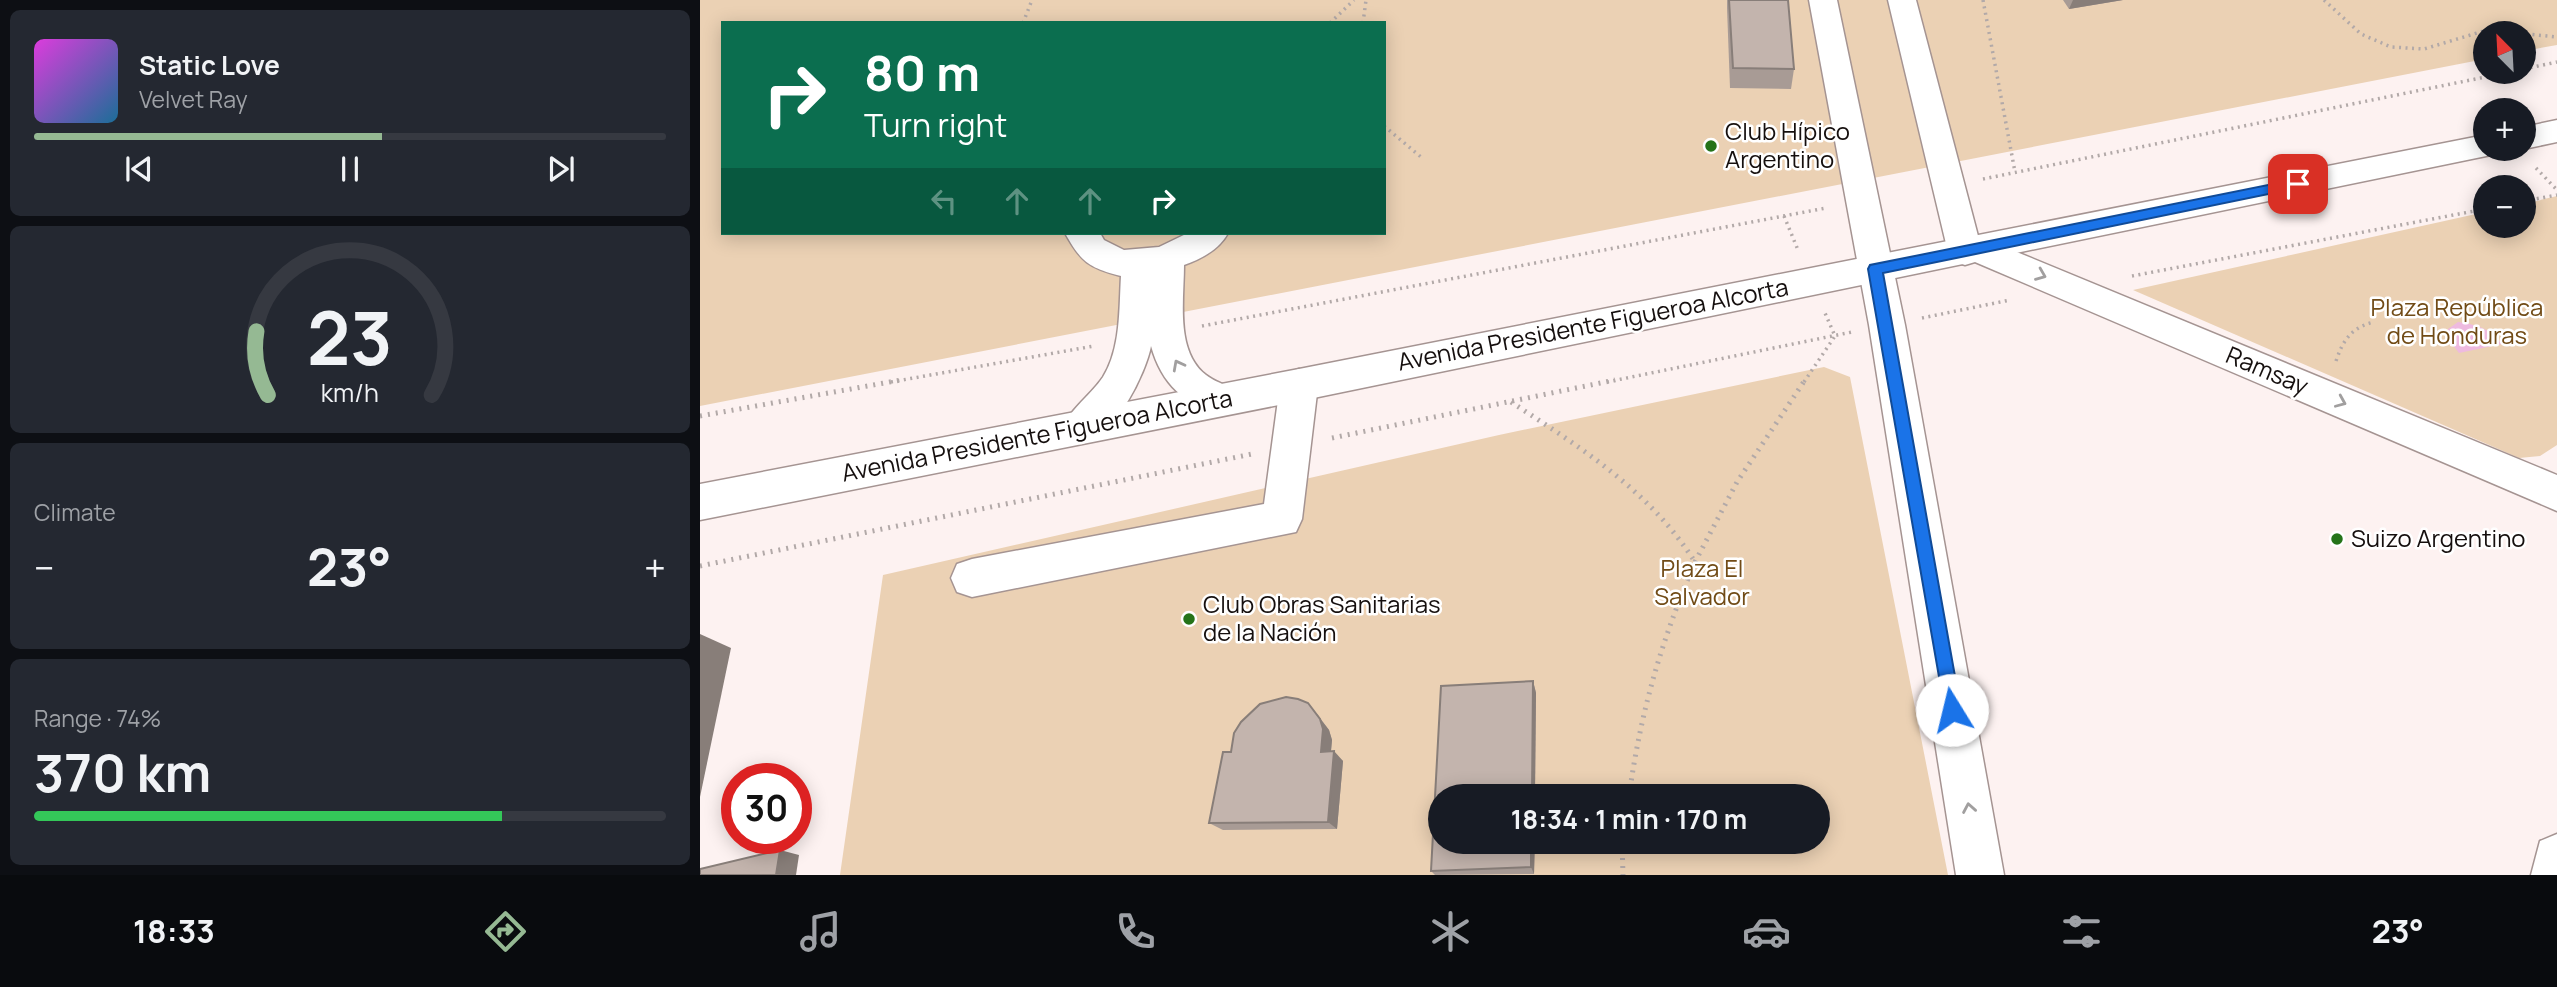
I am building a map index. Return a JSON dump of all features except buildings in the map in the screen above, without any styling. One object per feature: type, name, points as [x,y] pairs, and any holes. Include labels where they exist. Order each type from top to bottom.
[{"type":"main road","points":[[1823,0],[1887,325],[1980,875]]},
{"type":"main road","points":[[1902,0],[1947,186],[1971,251]]},
{"type":"main road","points":[[2536,135],[2557,131]]},
{"type":"main road","name":"Avenida Presidente Figueroa Alcorta","points":[[700,502],[1971,251],[2473,148]]},
{"type":"main road","points":[[1083,235],[1085,242],[1098,254],[1116,261],[1153,262],[1186,252],[1208,235]]},
{"type":"main road","name":"Ramsay","points":[[1971,251],[2073,288],[2557,493]]},
{"type":"main road","points":[[1082,427],[1107,404],[1152,335],[1153,262]]},
{"type":"main road","points":[[1152,335],[1190,384],[1221,400]]},
{"type":"main road","points":[[972,578],[1282,519],[1299,385]]},
{"type":"main road","points":[[2555,875],[2557,858]]},
{"type":"path","points":[[1024,21],[1032,0]]},
{"type":"path","points":[[1332,21],[1354,0]]},
{"type":"path","points":[[1363,21],[1366,0]]},
{"type":"path","points":[[1983,0],[2015,172]]},
{"type":"path","points":[[2324,0],[2344,25],[2357,34],[2404,49],[2427,50],[2484,30],[2528,32],[2557,37]]},
{"type":"path","points":[[2536,66],[2557,62]]},
{"type":"path","points":[[1947,186],[2473,79]]},
{"type":"path","points":[[1386,128],[1421,157]]},
{"type":"path","points":[[2536,199],[2557,195]]},
{"type":"path","points":[[700,416],[1152,335],[1862,201]]},
{"type":"path","points":[[700,566],[1887,325],[2473,211]]},
{"type":"path","points":[[2324,395],[2346,336],[2359,324],[2374,322]]},
{"type":"path","points":[[1631,784],[1639,726],[1668,623],[1695,562],[1738,482],[1835,336]]},
{"type":"path","points":[[1511,402],[1592,455],[1675,533],[1695,562]]},
{"type":"path","points":[[1622,854],[1623,875]]},
{"type":"green space","name":"Club Hípico Argentino","points":[[700,0],[2557,0],[2557,45],[2536,49],[2536,21],[2473,21],[2473,61],[700,406]]},
{"type":"green space","name":"Plaza República de Honduras","points":[[2557,196],[2557,445],[2540,456],[2519,458],[2133,290],[2473,215],[2473,238],[2536,238],[2536,201]]},
{"type":"green space","name":"Plaza El Salvador","points":[[1824,367],[1850,377],[1948,875],[840,875],[883,575],[1499,435]]},
{"type":"shaded area","points":[[2458,322],[2483,328],[2502,344],[2459,353],[2449,340],[2448,329]]},
{"type":"place","name":"Club Hípico Argentino","points":[[1711,146]]},
{"type":"place","name":"Suizo Argentino","points":[[2337,539]]},
{"type":"place","name":"Club Obras Sanitarias de la Nación","points":[[1189,619]]},
{"type":"route","points":[[1952,710],[1887,325],[1875,269],[2298,184]]}]
